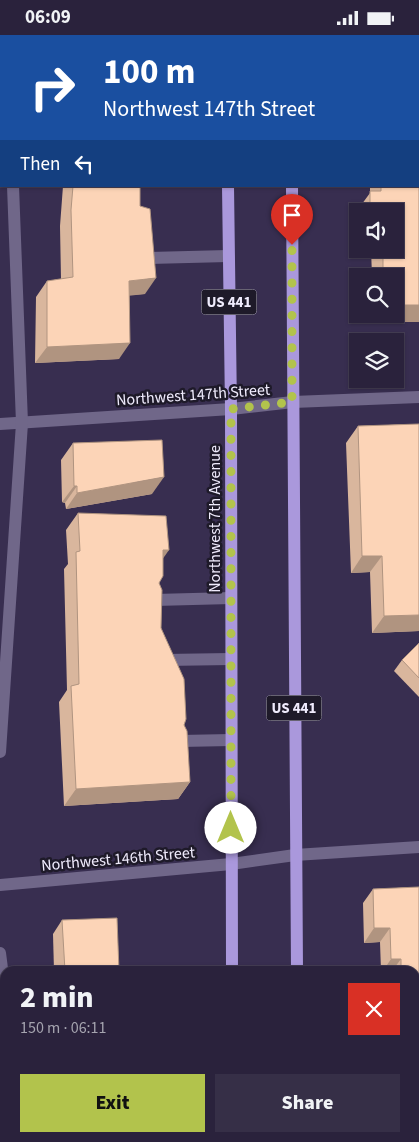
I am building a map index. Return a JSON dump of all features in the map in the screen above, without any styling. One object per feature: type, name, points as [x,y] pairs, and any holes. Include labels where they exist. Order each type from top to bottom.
[{"type":"main road","name":"Northwest 7th Avenue","points":[[228,187],[231,409],[232,966]]},
{"type":"main road","name":"US 441","points":[[292,187],[297,966]]},
{"type":"street","points":[[0,752],[22,423],[14,187]]},
{"type":"street","points":[[149,258],[228,256]]},
{"type":"street","name":"Northwest 147th Street","points":[[0,424],[231,409],[292,402],[419,397]]},
{"type":"street","points":[[155,599],[231,598]]},
{"type":"street","points":[[164,660],[231,659]]},
{"type":"street","points":[[180,741],[231,740]]},
{"type":"street","name":"Northwest 146th Street","points":[[0,885],[231,864],[295,855],[419,847]]},
{"type":"street","points":[[0,953],[2,966]]},
{"type":"building","points":[[73,187],[140,187],[140,206],[150,209],[156,278],[129,281],[130,343],[47,347],[47,281],[73,277],[71,210]]},
{"type":"building","points":[[381,187],[419,187],[419,305],[404,305],[404,268],[383,268],[383,258],[404,258],[404,203],[370,203],[370,191],[381,191]]},
{"type":"building","points":[[419,424],[419,615],[384,616],[382,556],[362,556],[358,426]]},
{"type":"building","points":[[162,440],[164,477],[77,493],[77,486],[74,486],[73,443]]},
{"type":"building","points":[[78,513],[166,516],[169,550],[163,550],[163,576],[159,583],[162,590],[161,628],[184,679],[186,719],[184,725],[187,731],[190,782],[76,789],[71,686],[79,684],[76,552],[80,551]]},
{"type":"building","points":[[419,643],[419,678],[402,660]]},
{"type":"building","points":[[419,887],[419,966],[401,966],[401,959],[391,959],[390,928],[374,928],[373,889]]},
{"type":"building","points":[[117,918],[119,966],[65,966],[62,920]]},
{"type":"route","points":[[231,828],[231,409],[292,402],[292,245]]}]
